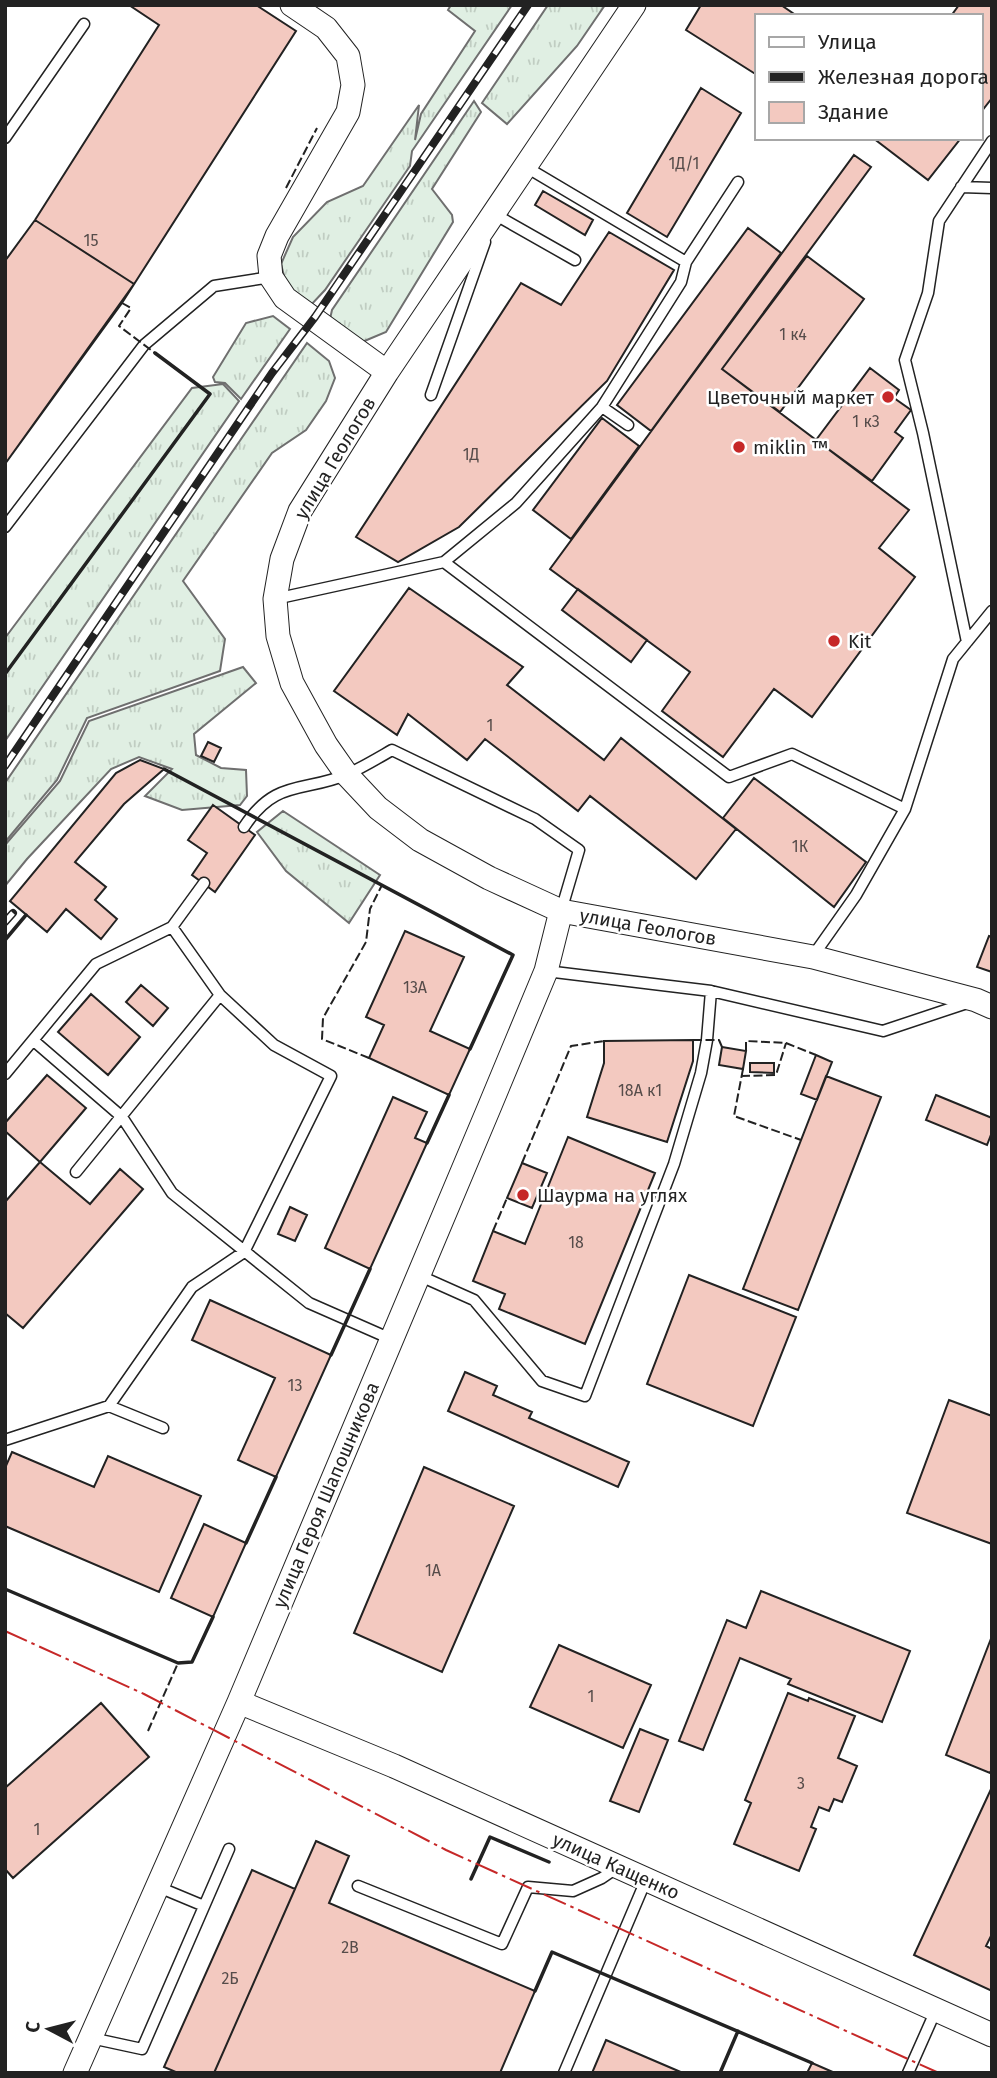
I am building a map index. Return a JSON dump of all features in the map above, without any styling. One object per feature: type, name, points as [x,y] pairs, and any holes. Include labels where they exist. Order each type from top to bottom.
[{"type":"street","points":[[292,5],[326,28],[348,56],[353,85],[348,112],[277,236],[269,256],[271,276],[285,298],[387,372]]},
{"type":"street","name":"улица Геологов","points":[[634,5],[387,372],[300,511],[282,559],[275,599],[278,636],[292,683],[326,745],[347,775],[378,808],[420,840],[489,878],[561,911],[813,957],[984,1003]]},
{"type":"street","name":"улица Героя Шапошникова","points":[[75,2073],[239,1702],[546,971],[561,911]]},
{"type":"street","name":"улица Кащенко","points":[[239,1702],[394,1766],[992,2035]]},
{"type":"lane","points":[[5,138],[84,24]]},
{"type":"lane","points":[[967,642],[905,360],[928,293],[939,220],[992,141]]},
{"type":"lane","points":[[526,167],[686,262]]},
{"type":"lane","points":[[275,599],[444,562],[516,503],[602,407],[681,282],[686,262],[738,182]]},
{"type":"lane","points":[[961,187],[992,188]]},
{"type":"lane","points":[[431,395],[495,212],[575,260]]},
{"type":"lane","points":[[5,527],[144,345],[214,286],[271,276]]},
{"type":"lane","points":[[602,407],[628,425]]},
{"type":"lane","points":[[444,562],[729,777],[792,754],[905,809]]},
{"type":"lane","points":[[813,957],[856,895],[905,809],[953,659],[992,611]]},
{"type":"lane","points":[[244,827],[251,815],[280,791],[347,775],[392,750],[535,819],[579,850],[561,911]]},
{"type":"lane","points":[[5,1074],[96,964],[172,927],[204,883]]},
{"type":"lane","points":[[5,1440],[109,1406],[192,1287],[244,1252],[331,1076],[274,1045],[220,995],[172,927]]},
{"type":"lane","points":[[546,971],[710,991],[883,1031],[984,1003]]},
{"type":"lane","points":[[418,1275],[474,1300],[542,1381],[585,1396],[678,1151],[701,1073],[707,1040],[710,991]]},
{"type":"lane","points":[[76,1172],[220,995]]},
{"type":"lane","points":[[34,1041],[122,1117],[172,1193],[309,1303],[391,1339]]},
{"type":"lane","points":[[109,1406],[163,1428]]},
{"type":"lane","points":[[91,2038],[142,2049],[229,1849]]},
{"type":"lane","points":[[358,1886],[502,1944],[527,1887],[573,1891],[602,1878],[618,1867]]},
{"type":"lane","points":[[564,2073],[646,1880]]},
{"type":"lane","points":[[156,1886],[204,1906]]},
{"type":"lane","points":[[908,2073],[936,2010]]},
{"type":"green space","points":[[451,5],[512,5],[412,151],[410,166],[325,290],[311,305],[287,288],[281,264],[293,237],[327,202],[363,186],[419,105],[415,140],[421,114],[475,31],[448,10]]},
{"type":"green space","points":[[548,5],[605,5],[577,46],[507,124],[482,103]]},
{"type":"green space","points":[[474,101],[481,112],[432,189],[452,215],[453,222],[386,332],[362,342],[330,319],[332,310]]},
{"type":"green space","points":[[273,316],[290,329],[241,399],[225,383],[215,382],[213,377],[246,323]]},
{"type":"green space","points":[[307,343],[329,361],[335,378],[326,401],[306,430],[272,453],[183,581],[225,639],[220,671],[87,718],[57,780],[5,842],[5,783]]},
{"type":"green space","points":[[223,384],[239,401],[5,741],[5,638],[192,388]]},
{"type":"green space","points":[[243,667],[256,683],[194,734],[196,755],[221,768],[246,770],[247,796],[240,805],[182,810],[145,796],[172,769],[139,757],[111,769],[5,886],[5,845],[60,781],[89,721]]},
{"type":"green space","points":[[283,811],[380,875],[349,923],[286,871],[257,832]]},
{"type":"building","points":[[129,5],[256,5],[296,31],[122,303],[5,464],[5,261],[35,220],[159,25]]},
{"type":"building","points":[[701,5],[781,5],[794,14],[755,14],[755,74],[686,30]]},
{"type":"building","points":[[959,5],[992,5],[992,98],[983,109],[983,14],[952,14]]},
{"type":"building","points":[[701,88],[741,113],[667,237],[627,213]]},
{"type":"building","points":[[876,140],[959,140],[928,180]]},
{"type":"building","points":[[854,155],[871,167],[722,369],[909,510],[879,548],[915,577],[812,717],[774,689],[723,757],[662,711],[690,672],[550,569]]},
{"type":"building","points":[[543,191],[593,220],[585,235],[535,205]]},
{"type":"building","points":[[35,220],[134,284],[5,464],[5,261]]},
{"type":"building","points":[[748,228],[781,253],[651,431],[617,405]]},
{"type":"building","points":[[609,232],[674,270],[607,381],[459,527],[398,562],[356,537],[521,283],[561,305]]},
{"type":"building","points":[[807,256],[864,299],[780,412],[722,369]]},
{"type":"building","points":[[870,368],[899,390],[894,398],[911,410],[895,432],[903,438],[872,481],[816,440]]},
{"type":"building","points":[[602,418],[639,446],[571,539],[533,510]]},
{"type":"building","points":[[409,588],[523,667],[507,685],[604,760],[621,738],[736,829],[696,879],[590,796],[578,811],[485,739],[467,760],[408,714],[397,735],[334,691]]},
{"type":"building","points":[[578,589],[647,640],[631,662],[562,610]]},
{"type":"building","points":[[208,742],[221,748],[214,762],[201,756]]},
{"type":"building","points":[[140,760],[164,769],[124,804],[75,862],[106,887],[95,900],[117,919],[101,939],[66,909],[47,932],[10,901],[116,773]]},
{"type":"building","points":[[754,778],[866,862],[834,907],[723,818]]},
{"type":"building","points":[[213,805],[255,835],[215,892],[192,875],[207,853],[188,840]]},
{"type":"building","points":[[405,931],[464,957],[430,1031],[470,1049],[449,1095],[369,1058],[384,1025],[366,1017]]},
{"type":"building","points":[[989,936],[992,937],[992,972],[977,967]]},
{"type":"building","points":[[141,985],[168,1008],[153,1026],[126,1002]]},
{"type":"building","points":[[91,994],[140,1037],[108,1075],[58,1032]]},
{"type":"building","points":[[693,1040],[693,1061],[667,1142],[587,1117],[604,1063],[604,1041]]},
{"type":"building","points":[[722,1047],[746,1051],[743,1069],[719,1065]]},
{"type":"building","points":[[816,1055],[832,1062],[817,1100],[801,1094]]},
{"type":"building","points":[[750,1063],[774,1063],[774,1073],[750,1072]]},
{"type":"building","points":[[47,1075],[86,1108],[40,1162],[5,1131],[5,1123]]},
{"type":"building","points":[[826,1076],[881,1097],[798,1310],[743,1289]]},
{"type":"building","points":[[936,1095],[992,1118],[992,1132],[987,1145],[926,1120]]},
{"type":"building","points":[[393,1097],[427,1112],[415,1138],[427,1143],[370,1269],[325,1248]]},
{"type":"building","points":[[568,1137],[655,1173],[585,1344],[499,1309],[505,1294],[473,1281],[493,1231],[525,1244]]},
{"type":"building","points":[[40,1162],[90,1204],[120,1169],[143,1189],[23,1328],[5,1313],[5,1202]]},
{"type":"building","points":[[522,1163],[547,1173],[532,1208],[507,1198]]},
{"type":"building","points":[[290,1207],[307,1215],[295,1241],[278,1234]]},
{"type":"building","points":[[689,1275],[796,1317],[753,1426],[647,1384]]},
{"type":"building","points":[[210,1300],[331,1355],[276,1477],[238,1460],[275,1378],[192,1340]]},
{"type":"building","points":[[465,1372],[497,1386],[493,1395],[532,1412],[529,1418],[629,1462],[618,1487],[448,1411]]},
{"type":"building","points":[[949,1400],[992,1416],[992,1544],[907,1513]]},
{"type":"building","points":[[12,1452],[94,1487],[108,1456],[201,1496],[159,1592],[5,1526],[5,1468]]},
{"type":"building","points":[[424,1467],[514,1506],[442,1672],[354,1633]]},
{"type":"building","points":[[204,1524],[246,1543],[213,1617],[171,1598]]},
{"type":"building","points":[[761,1591],[910,1651],[882,1722],[788,1684],[791,1679],[740,1658],[703,1750],[679,1741],[727,1620],[746,1628]]},
{"type":"building","points":[[992,1636],[992,1769],[990,1773],[946,1755]]},
{"type":"building","points":[[559,1645],[651,1685],[623,1748],[530,1707]]},
{"type":"building","points":[[788,1693],[855,1716],[838,1758],[857,1766],[842,1802],[834,1799],[829,1811],[819,1807],[811,1827],[816,1829],[799,1871],[734,1844],[751,1803],[745,1800]]},
{"type":"building","points":[[101,1703],[149,1757],[13,1878],[5,1869],[5,1788]]},
{"type":"building","points":[[640,1729],[668,1740],[639,1812],[610,1801]]},
{"type":"building","points":[[992,1787],[992,1934],[986,1946],[992,1949],[992,1991],[914,1955]]},
{"type":"building","points":[[316,1841],[349,1856],[329,1903],[535,1991],[500,2073],[214,2073]]},
{"type":"building","points":[[252,1870],[295,1889],[214,2073],[178,2073],[164,2067]]},
{"type":"building","points":[[606,2040],[683,2073],[592,2073]]},
{"type":"building","points":[[812,2063],[835,2073],[807,2073]]},
{"type":"railway","points":[[5,766],[272,373],[315,317],[528,5]]},
{"type":"railway","points":[[5,922],[13,913]]},
{"type":"fence","points":[[286,188],[317,128]]},
{"type":"fence","points":[[122,303],[131,308],[119,326],[155,353]]},
{"type":"fence","points":[[369,1058],[322,1039],[323,1018],[366,942],[370,909],[382,885]]},
{"type":"fence","points":[[693,1040],[719,1040],[722,1047]]},
{"type":"fence","points":[[522,1163],[571,1046],[604,1041]]},
{"type":"fence","points":[[746,1051],[746,1041],[786,1043],[816,1055]]},
{"type":"fence","points":[[741,1076],[776,1075],[786,1043]]},
{"type":"fence","points":[[743,1069],[734,1116],[801,1140]]},
{"type":"fence","points":[[493,1231],[507,1198]]},
{"type":"fence","points":[[148,1731],[178,1663]]},
{"type":"wall","points":[[5,674],[210,394],[155,353]]},
{"type":"wall","points":[[164,769],[513,955],[470,1049]]},
{"type":"wall","points":[[5,940],[26,915]]},
{"type":"wall","points":[[427,1143],[449,1095]]},
{"type":"wall","points":[[331,1355],[370,1269]]},
{"type":"wall","points":[[246,1543],[276,1477]]},
{"type":"wall","points":[[5,1589],[178,1663],[192,1662],[213,1617]]},
{"type":"wall","points":[[471,1879],[490,1837],[549,1862]]},
{"type":"wall","points":[[535,1991],[552,1952],[812,2063]]},
{"type":"wall","points":[[720,2073],[738,2031]]},
{"type":"power","points":[[5,1631],[144,1694],[446,1850],[939,2073]]},
{"type":"place","name":"Цветочный маркет","points":[[888,397]]},
{"type":"place","name":"miklin ™","points":[[739,447]]},
{"type":"place","name":"Kit","points":[[834,641]]},
{"type":"place","name":"Шаурма на углях","points":[[523,1195]]}]
